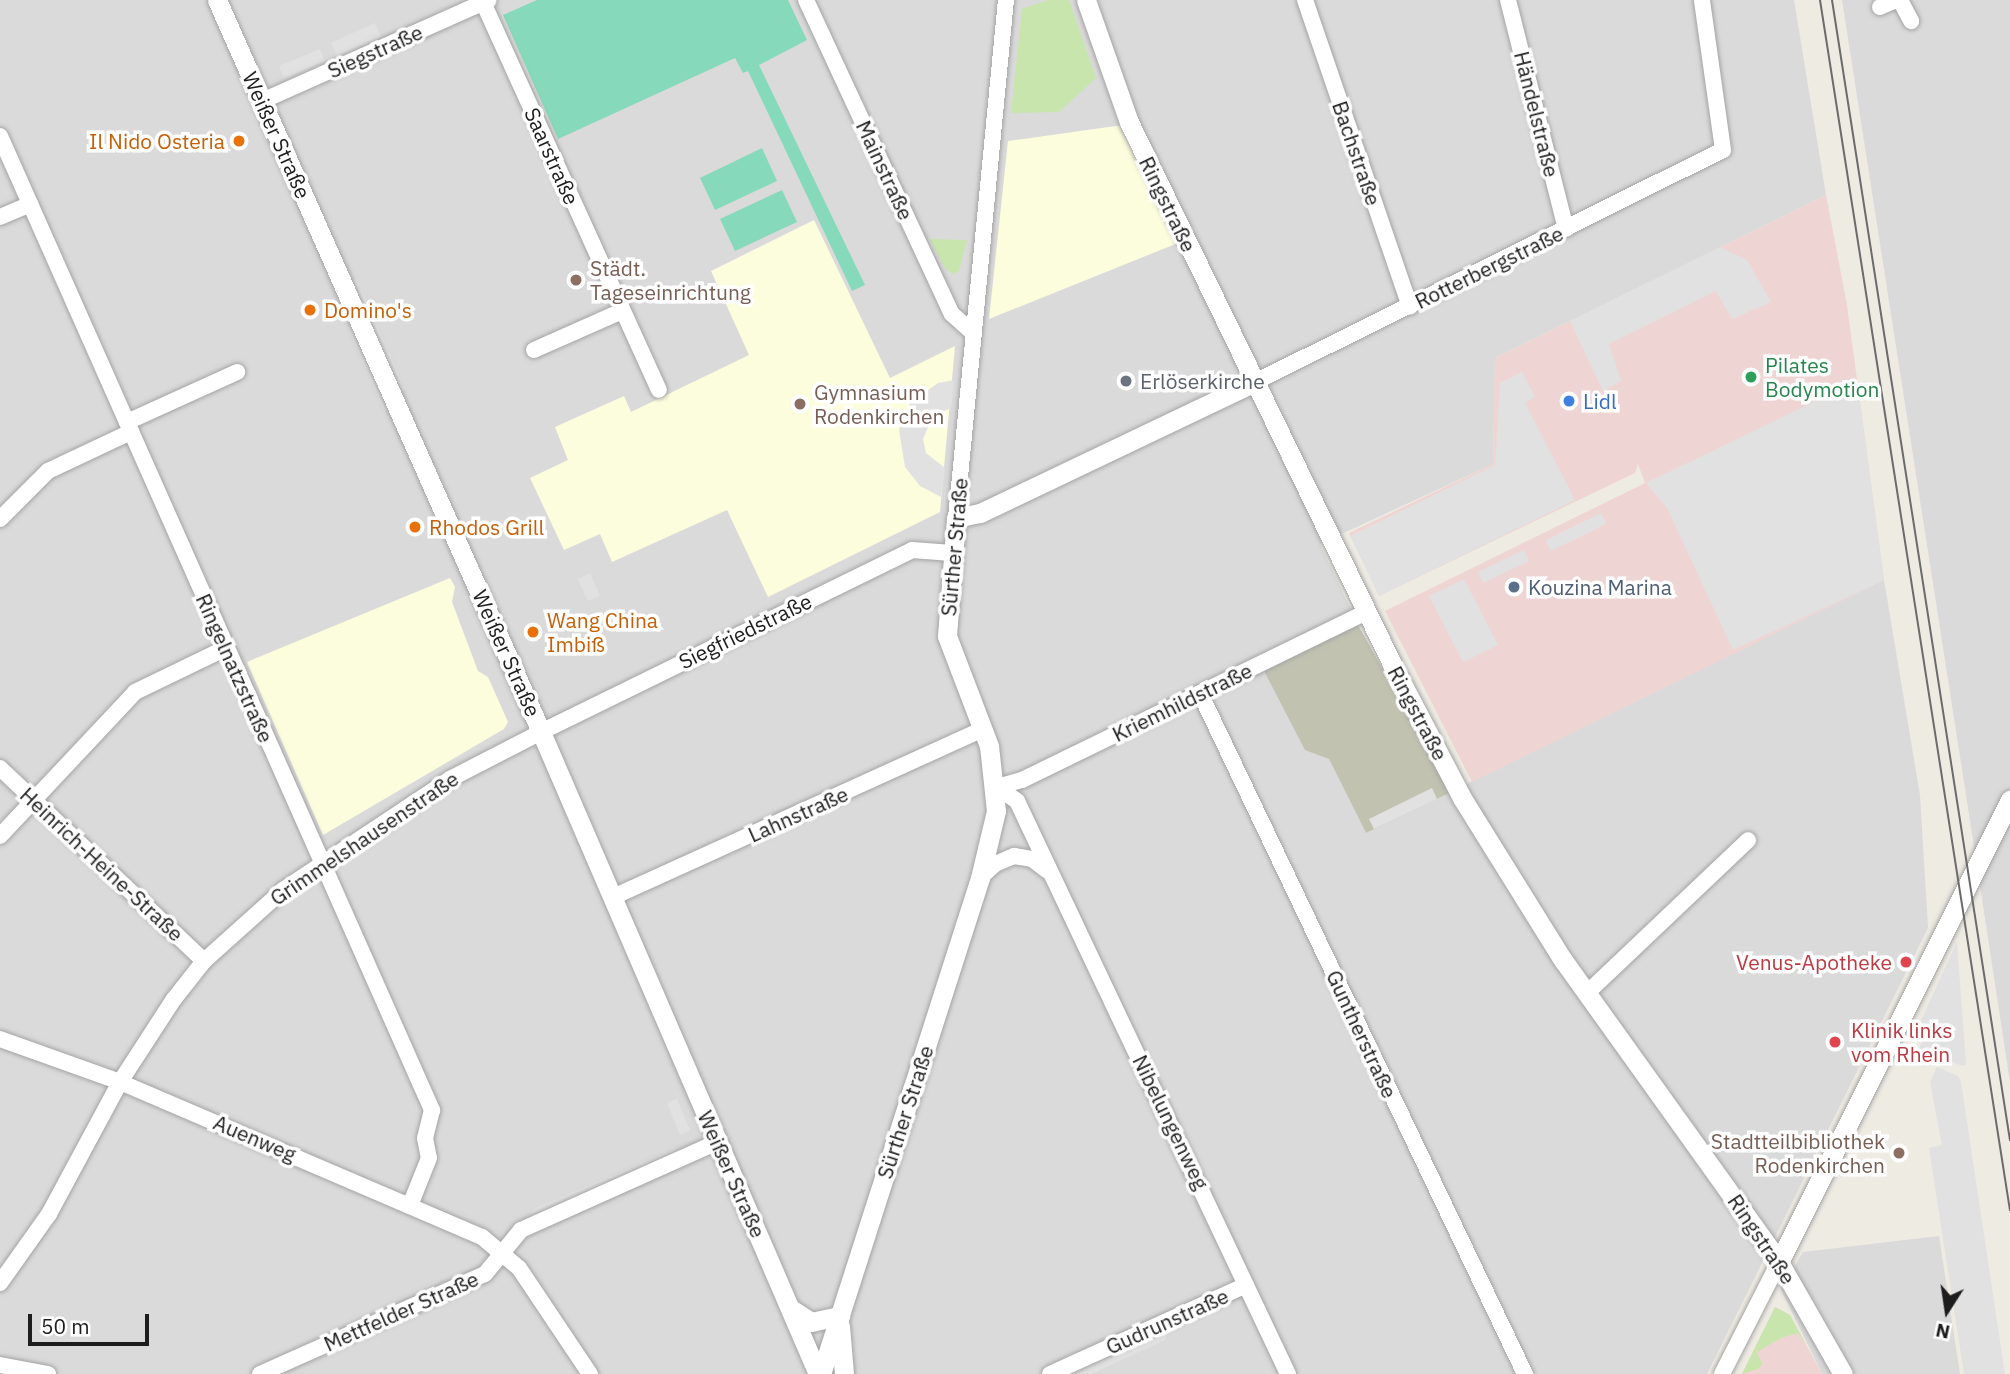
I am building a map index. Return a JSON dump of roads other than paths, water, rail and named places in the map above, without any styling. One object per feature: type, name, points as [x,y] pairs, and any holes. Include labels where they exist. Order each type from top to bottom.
[{"type":"street","name":"Weißer Straße","points":[[217,0],[541,732],[819,1374]]},
{"type":"street","name":"Mainstraße","points":[[806,0],[952,314],[972,332]]},
{"type":"street","name":"Sürther Straße","points":[[819,1374],[840,1316],[991,839],[997,787],[983,729],[947,636],[972,332],[1006,0]]},
{"type":"street","name":"Ringstraße","points":[[1086,0],[1129,122],[1366,612],[1480,828],[1587,993],[1779,1262],[1843,1374]]},
{"type":"street","name":"Bachstraße","points":[[1305,0],[1410,306]]},
{"type":"street","name":"Händelstraße","points":[[1508,0],[1566,229]]},
{"type":"street","name":"Rotterbergstraße","points":[[1255,382],[1723,150],[1702,0]]},
{"type":"street","points":[[1880,7],[1898,0],[1911,21]]},
{"type":"street","name":"Siegstraße","points":[[262,101],[484,1]]},
{"type":"street","name":"Saarstraße","points":[[484,1],[659,390]]},
{"type":"street","name":"Ringelnatzstraße","points":[[0,136],[432,1110],[425,1138],[429,1158],[411,1203]]},
{"type":"street","points":[[0,218],[30,204]]},
{"type":"street","points":[[534,350],[622,311]]},
{"type":"street","points":[[0,519],[48,471],[237,372]]},
{"type":"street","points":[[956,517],[980,513],[1255,382]]},
{"type":"street","name":"Siegfriedstraße","points":[[541,732],[912,550],[952,553]]},
{"type":"street","name":"Kriemhildstraße","points":[[997,787],[1022,780],[1366,612]]},
{"type":"street","points":[[0,836],[135,692],[226,648]]},
{"type":"street","name":"Guntherstraße","points":[[1200,693],[1525,1374]]},
{"type":"street","name":"Lahnstraße","points":[[613,897],[983,729]]},
{"type":"street","name":"Grimmelshausenstraße","points":[[0,1283],[76,1169],[120,1082],[204,961],[247,918],[320,862],[450,779],[541,732]]},
{"type":"street","name":"Heinrich-Heine-Straße","points":[[0,768],[204,961]]},
{"type":"street","name":"Nibelungenweg","points":[[997,787],[1017,801],[1288,1374]]},
{"type":"street","points":[[1722,1374],[2010,800]]},
{"type":"street","points":[[1587,993],[1748,840]]},
{"type":"street","points":[[980,878],[995,864],[1014,856],[1032,859],[1050,872]]},
{"type":"street","name":"Auenweg","points":[[0,1039],[120,1082],[411,1203],[503,1251]]},
{"type":"street","name":"Mettfelder Straße","points":[[260,1374],[485,1274],[521,1230],[718,1142]]},
{"type":"street","points":[[503,1251],[590,1374]]},
{"type":"street","name":"Gudrunstraße","points":[[1050,1374],[1246,1285]]},
{"type":"street","name":"Weißer Straße","points":[[791,1309],[837,1374]]},
{"type":"street","points":[[791,1309],[811,1322],[840,1316],[844,1374]]},
{"type":"street","points":[[0,1364],[48,1374]]},
{"type":"tram line","points":[[1820,0],[2010,1210]]},
{"type":"tram line","points":[[1832,0],[2010,1140]]},
{"type":"place","name":"Il Nido Osteria","points":[[239,141]]},
{"type":"place","name":"Städt. Tageseinrichtung","points":[[576,280]]},
{"type":"place","name":"Domino's","points":[[310,310]]},
{"type":"place","name":"Pilates Bodymotion","points":[[1751,377]]},
{"type":"place","name":"Erlöserkirche","points":[[1126,381]]},
{"type":"place","name":"Lidl","points":[[1569,401]]},
{"type":"place","name":"Gymnasium Rodenkirchen","points":[[800,404]]},
{"type":"place","name":"Rhodos Grill","points":[[415,527]]},
{"type":"place","name":"Kouzina Marina","points":[[1514,587]]},
{"type":"place","name":"Wang China Imbiß","points":[[533,632]]},
{"type":"place","name":"Venus-Apotheke","points":[[1906,962]]},
{"type":"place","name":"Klinik links vom Rhein","points":[[1835,1042]]},
{"type":"place","name":"Stadtteilbibliothek Rodenkirchen","points":[[1899,1153]]}]
